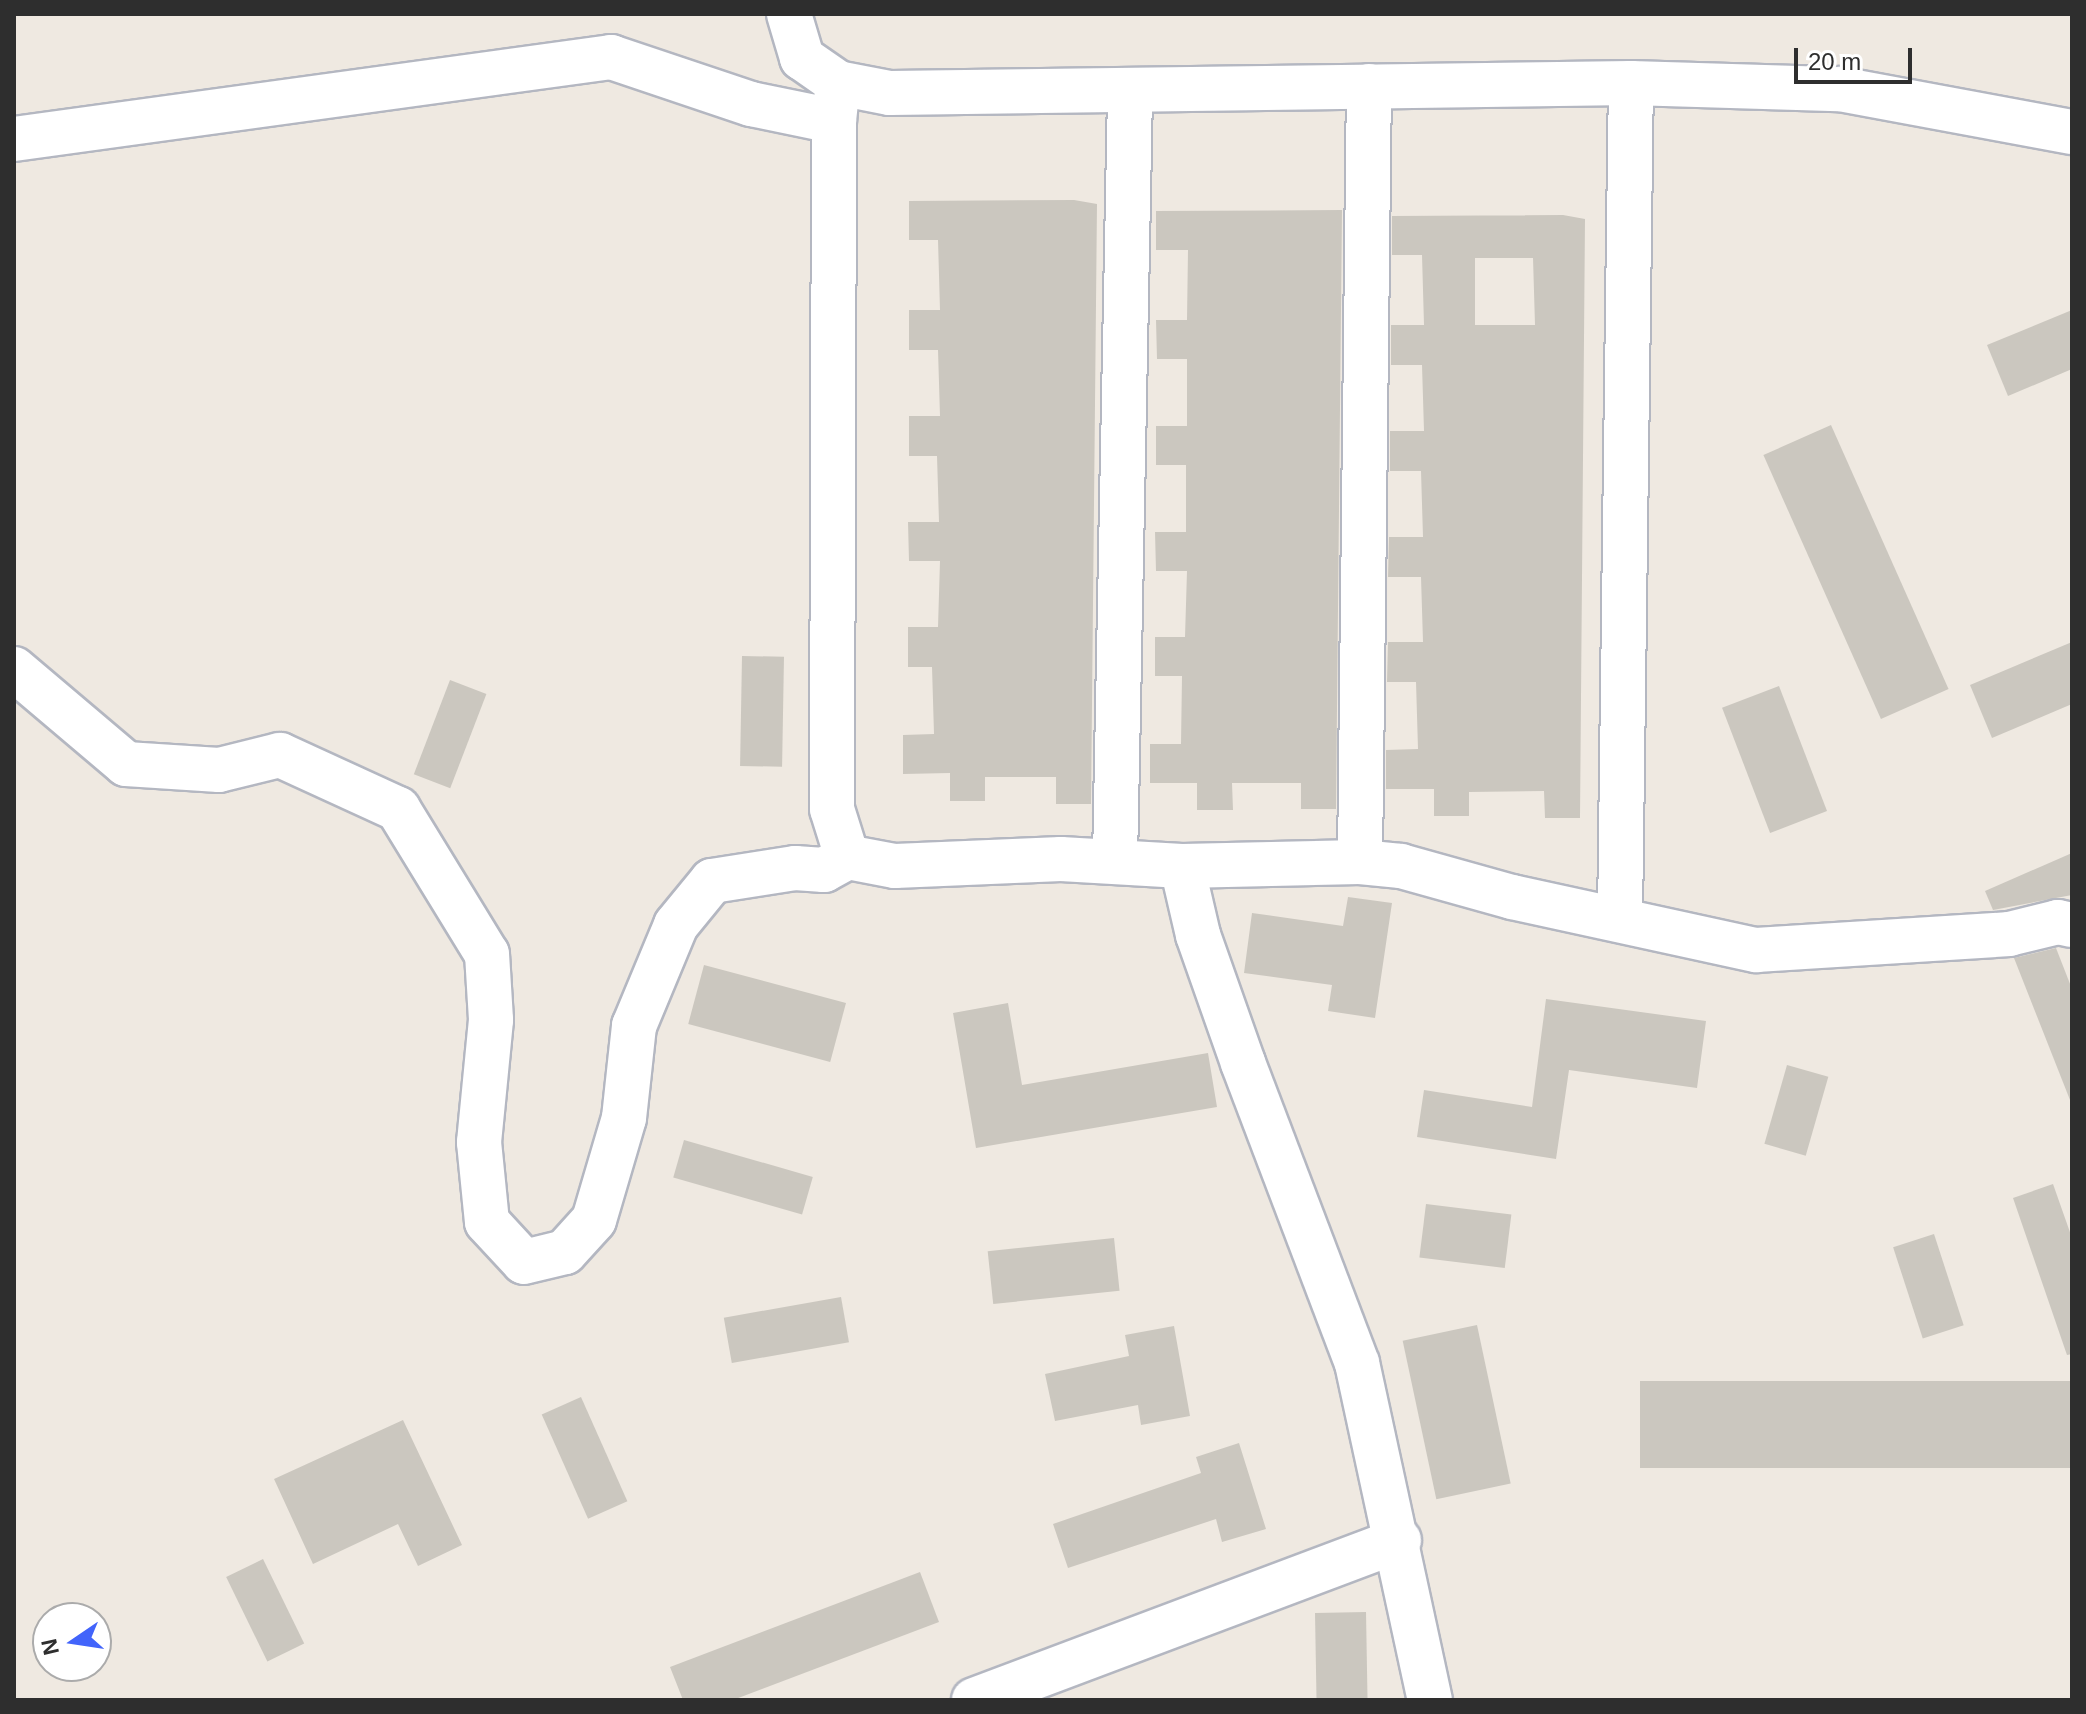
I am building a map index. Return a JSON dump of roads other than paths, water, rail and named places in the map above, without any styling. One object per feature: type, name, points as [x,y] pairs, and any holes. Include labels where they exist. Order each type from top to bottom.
[{"type":"street","points":[[789,14],[802,58],[836,102],[832,809],[847,857]]},
{"type":"street","points":[[14,139],[611,57],[751,104],[836,102],[890,93],[1631,83],[1839,89],[2072,132]]},
{"type":"street","points":[[1620,918],[1631,83]]},
{"type":"street","points":[[1360,862],[1369,86]]},
{"type":"street","points":[[1115,861],[1130,91]]},
{"type":"street","points":[[14,669],[126,764],[219,770],[280,755],[398,809],[487,954],[491,1020],[479,1142],[487,1222],[524,1262],[565,1252],[594,1220],[624,1118],[634,1026],[676,925],[712,881],[795,868],[824,870],[847,857],[895,866],[1115,861],[1182,866],[1360,862],[1401,866],[1512,897],[1620,918],[1756,950],[2009,934],[2058,922],[2072,925]]},
{"type":"street","points":[[1182,866],[1198,935],[1243,1063],[1357,1363],[1399,1540],[1430,1700]]},
{"type":"street","points":[[974,1700],[1399,1540]]}]
